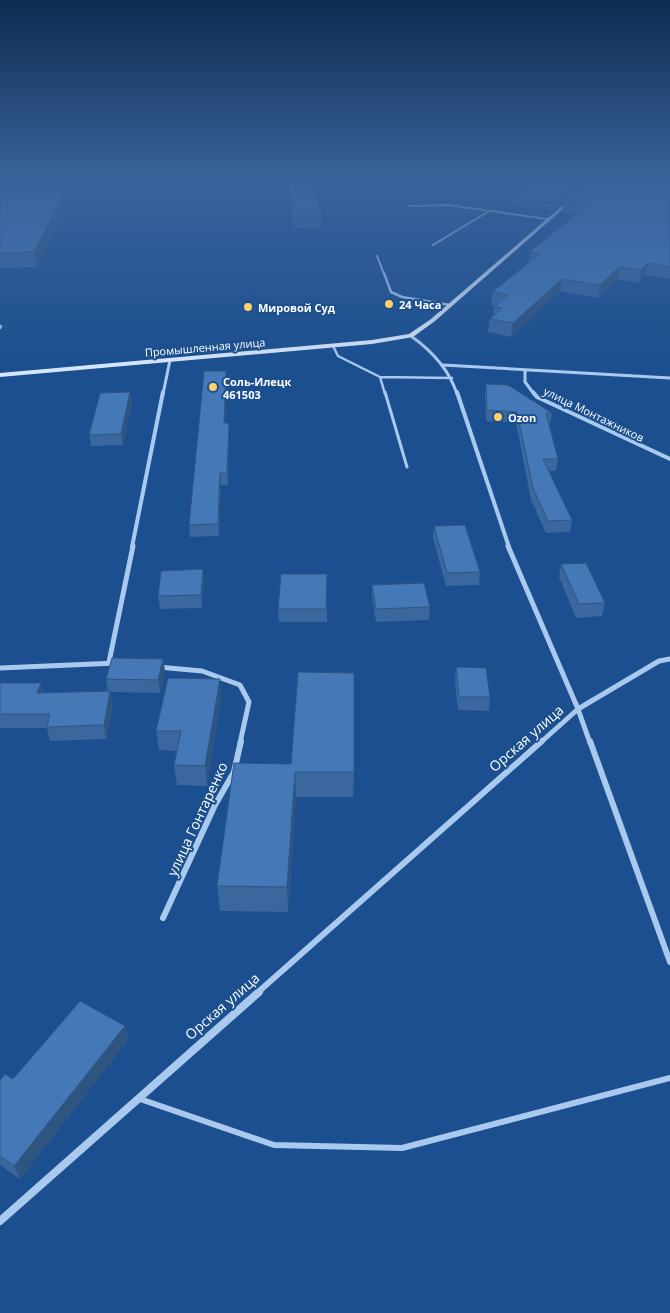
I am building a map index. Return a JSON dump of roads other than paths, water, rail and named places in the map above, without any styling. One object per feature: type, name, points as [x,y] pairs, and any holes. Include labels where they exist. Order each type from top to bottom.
[{"type":"street","points":[[411,336],[450,305],[522,241]]},
{"type":"street","name":"Промышленная улица","points":[[0,374],[333,346],[411,336]]},
{"type":"street","name":"Орская улица","points":[[0,1221],[578,709],[512,556],[452,378],[430,350],[411,336]]},
{"type":"street","points":[[109,662],[170,360]]},
{"type":"street","points":[[443,365],[670,378]]},
{"type":"street","name":"улица Монтажников","points":[[525,371],[526,382],[537,397],[670,459]]},
{"type":"street","points":[[670,659],[659,660],[578,709],[670,962]]},
{"type":"street","points":[[0,668],[109,662],[128,664]]},
{"type":"street","name":"улица Гонтаренко","points":[[155,666],[202,671],[222,676],[240,685],[249,702],[234,772],[216,805],[163,918]]},
{"type":"lane","points":[[434,246],[441,241]]},
{"type":"lane","points":[[377,256],[391,292],[402,296],[450,305]]},
{"type":"lane","points":[[333,346],[338,356],[380,377],[452,378]]},
{"type":"lane","points":[[380,377],[407,468]]},
{"type":"lane","points":[[138,1098],[274,1145],[402,1148],[670,1078]]},
{"type":"place","name":"24 Часа","points":[[389,304]]},
{"type":"place","name":"Мировой Суд","points":[[248,307]]},
{"type":"place","name":"Соль-Илецк 461503","points":[[213,387]]},
{"type":"place","name":"Ozon","points":[[498,417]]}]
